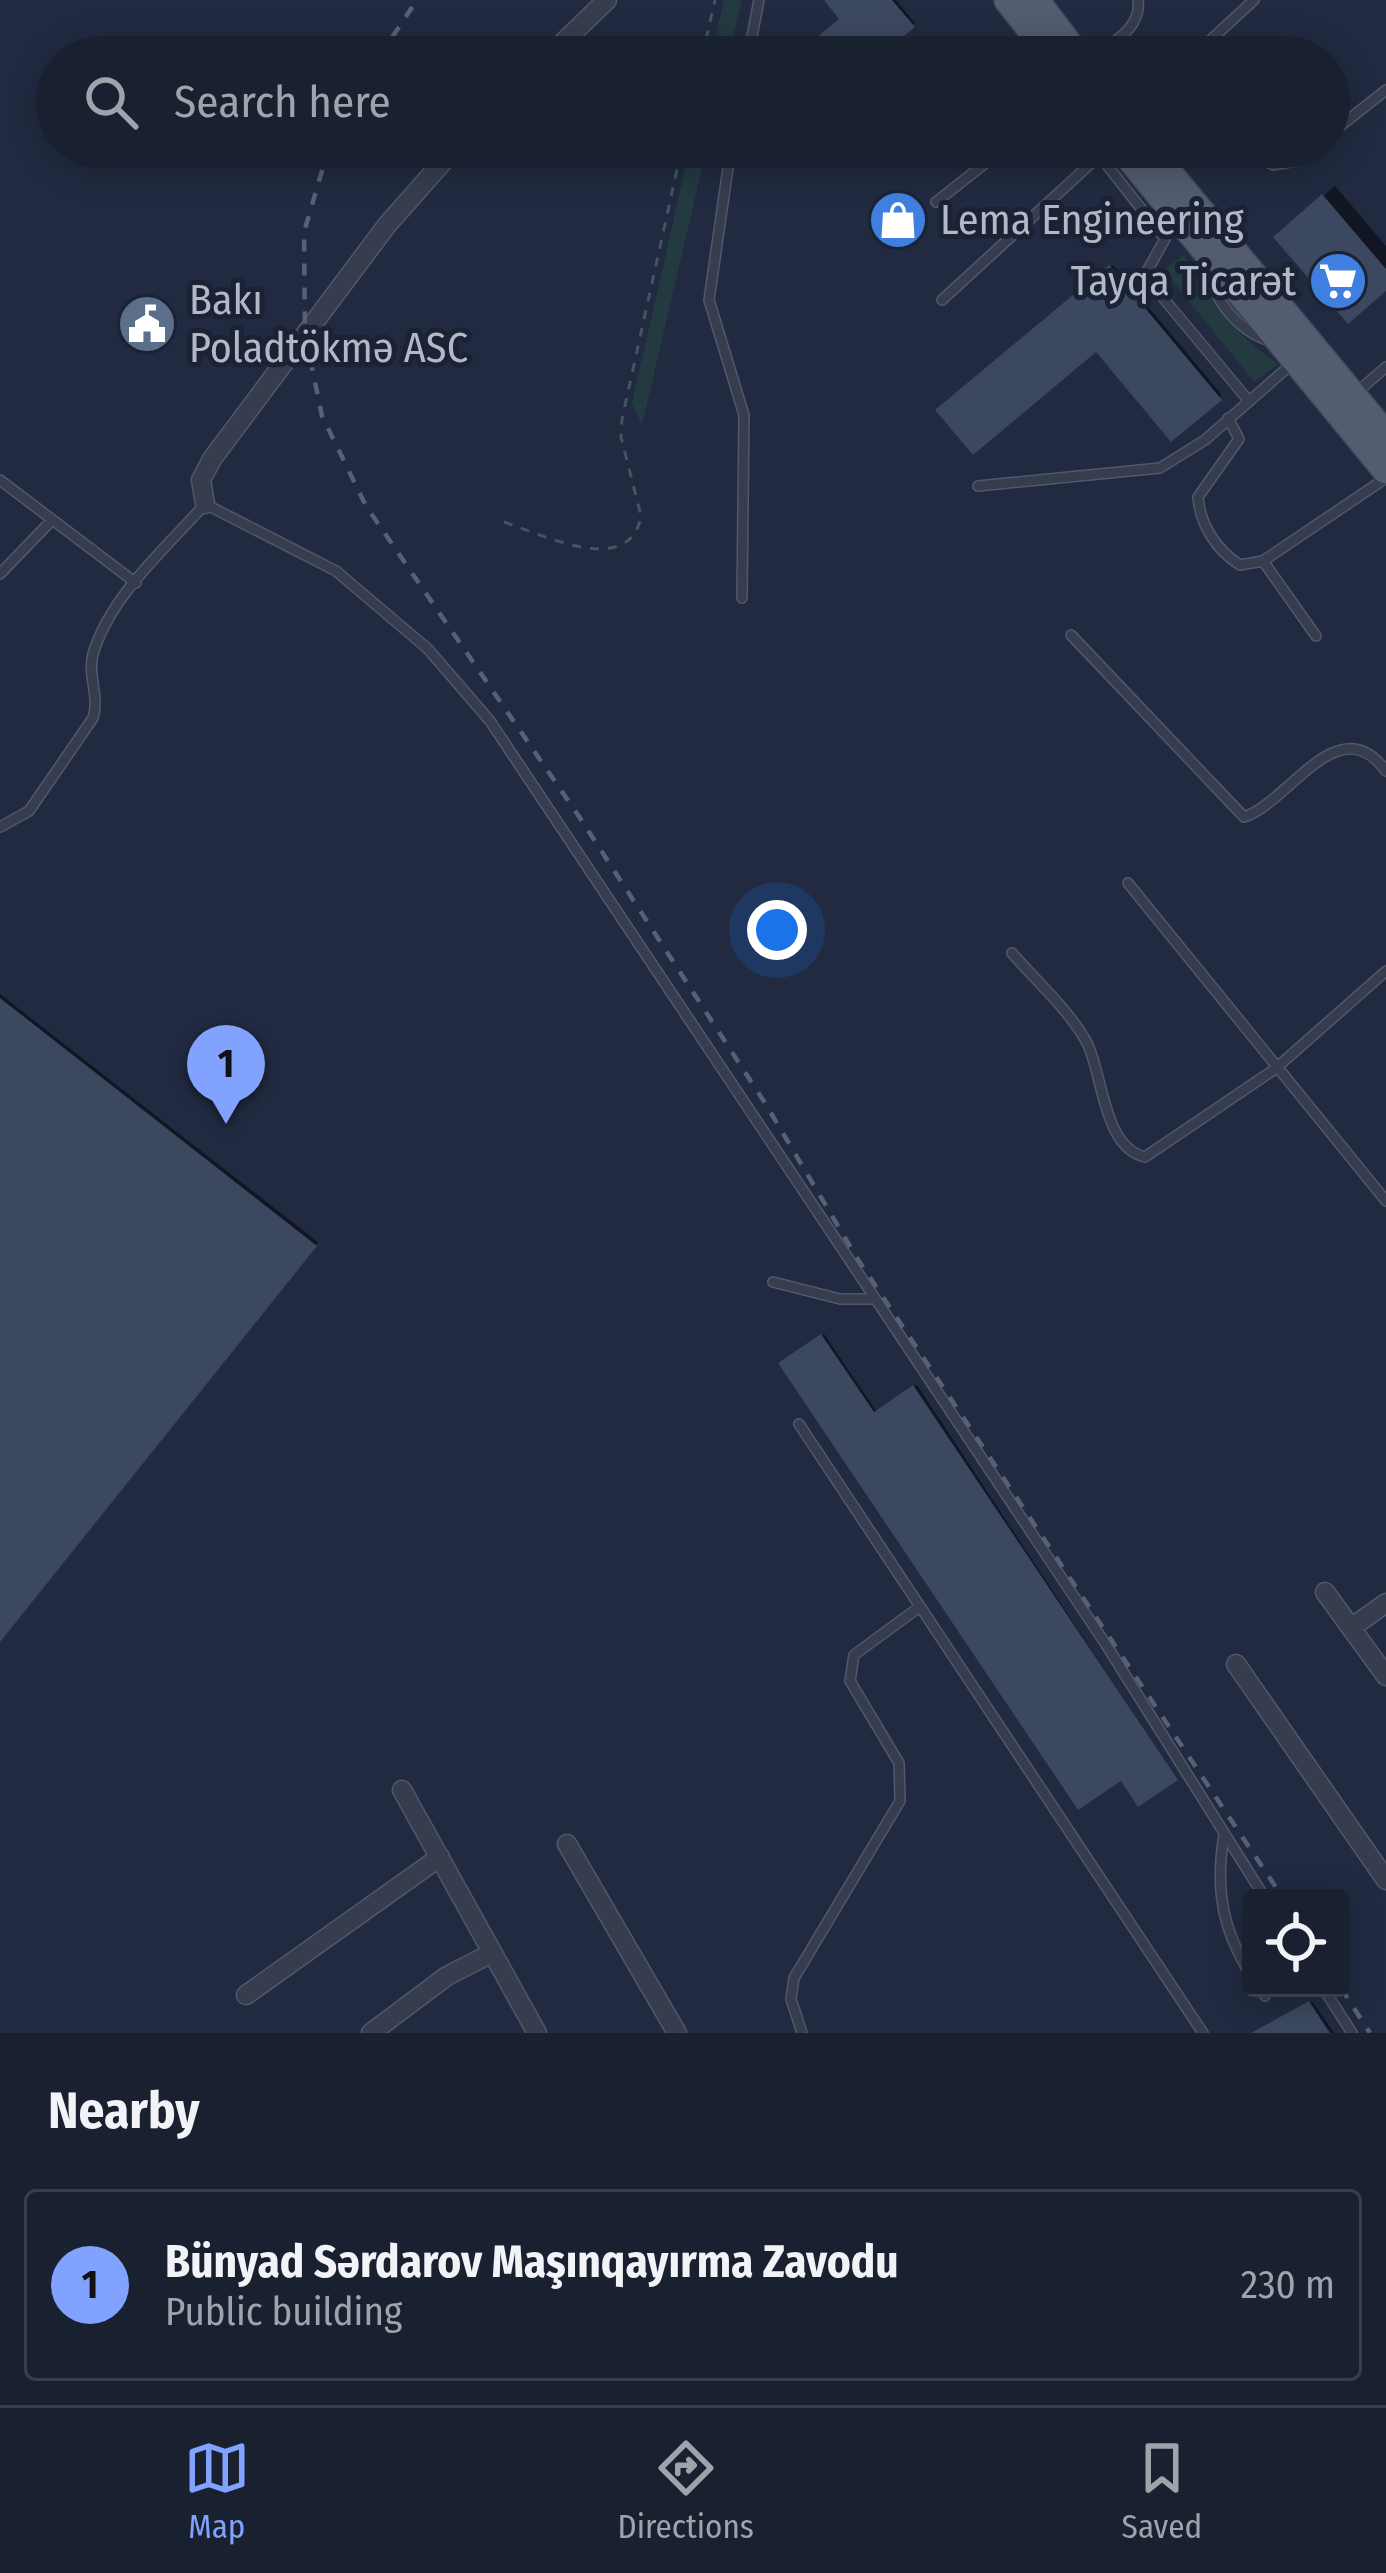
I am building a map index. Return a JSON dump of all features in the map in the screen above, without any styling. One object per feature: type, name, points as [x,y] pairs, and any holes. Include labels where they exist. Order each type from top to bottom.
[{"type":"main road","points":[[1008,0],[1036,36]]},
{"type":"main road","points":[[1035,0],[1062,36]]},
{"type":"main road","points":[[1127,168],[1203,250],[1386,474]]},
{"type":"main road","points":[[1164,168],[1386,436]]},
{"type":"street","points":[[570,36],[607,0]]},
{"type":"street","points":[[205,504],[202,480],[212,459],[387,225],[437,168]]},
{"type":"street","points":[[1325,1592],[1386,1676]]},
{"type":"street","points":[[1352,1628],[1386,1603]]},
{"type":"street","points":[[1236,1664],[1386,1880]]},
{"type":"street","points":[[402,1790],[537,2033]]},
{"type":"street","points":[[567,1844],[677,2033]]},
{"type":"street","points":[[245,1996],[440,1857]]},
{"type":"street","points":[[371,2033],[447,1976],[492,1953]]},
{"type":"lane","points":[[752,36],[759,0]]},
{"type":"lane","points":[[1120,36],[1139,16],[1138,0]]},
{"type":"lane","points":[[1215,36],[1254,0]]},
{"type":"lane","points":[[1350,119],[1386,91]]},
{"type":"lane","points":[[727,168],[709,300],[744,415],[742,598]]},
{"type":"lane","points":[[937,202],[980,168]]},
{"type":"lane","points":[[942,300],[1090,168]]},
{"type":"lane","points":[[1121,168],[1165,238],[1147,271],[1149,281],[1248,400]]},
{"type":"lane","points":[[978,486],[1160,468],[1183,457],[1228,418],[1288,353]]},
{"type":"lane","points":[[1352,396],[1386,367]]},
{"type":"lane","points":[[1228,418],[1239,439],[1198,497],[1202,522],[1228,557],[1240,565],[1263,561],[1386,474]]},
{"type":"lane","points":[[0,480],[136,583]]},
{"type":"lane","points":[[0,827],[28,811],[92,718],[98,701],[91,661],[136,583],[205,504],[337,571],[455,676],[603,885],[872,1299],[1105,1643],[1258,1889]]},
{"type":"lane","points":[[0,574],[52,520]]},
{"type":"lane","points":[[1263,561],[1316,637]]},
{"type":"lane","points":[[1071,634],[1244,817],[1258,812],[1327,754],[1349,748],[1366,751],[1386,771]]},
{"type":"lane","points":[[1128,883],[1274,1069],[1386,1201]]},
{"type":"lane","points":[[1012,952],[1085,1038],[1096,1087],[1135,1154],[1156,1150],[1274,1069],[1386,970]]},
{"type":"lane","points":[[773,1282],[840,1300],[872,1299]]},
{"type":"lane","points":[[799,1424],[1203,2033]]},
{"type":"lane","points":[[802,2033],[791,1999],[794,1978],[901,1801],[899,1762],[850,1681],[849,1667],[854,1655],[918,1607]]},
{"type":"lane","points":[[1224,1835],[1223,1918],[1228,1940],[1242,1961]]},
{"type":"lane","points":[[1329,1997],[1352,2033]]},
{"type":"path","points":[[707,36],[715,0]]},
{"type":"path","points":[[504,522],[590,550],[633,538],[638,530],[641,516],[621,437],[622,418],[677,168]]},
{"type":"green space","points":[[724,0],[742,0],[733,36],[716,36]]},
{"type":"green space","points":[[685,168],[702,168],[642,425],[632,403]]},
{"type":"green space","points":[[1184,254],[1224,315],[1278,364],[1254,382],[1164,270]]},
{"type":"building","points":[[824,0],[892,0],[915,27],[904,36],[818,36],[839,19]]},
{"type":"building","points":[[1322,194],[1386,269],[1386,291],[1348,324],[1273,237]]},
{"type":"building","points":[[1109,265],[1222,400],[1171,442],[1096,352],[973,455],[935,410]]},
{"type":"building","points":[[0,998],[317,1246],[0,1642]]},
{"type":"building","points":[[821,1334],[874,1412],[913,1385],[1178,1780],[1138,1807],[1121,1781],[1078,1810],[778,1363]]},
{"type":"building","points":[[1309,2001],[1330,2033],[1251,2033]]},
{"type":"railway","points":[[393,36],[417,0]]},
{"type":"railway","points":[[323,168],[304,232],[305,334],[322,416],[366,506],[578,815],[765,1103],[857,1258],[1277,1889]]},
{"type":"railway","points":[[1347,1997],[1370,2033]]},
{"type":"place","name":"Lema Engineering","points":[[898,220]]},
{"type":"place","name":"Tayqa Ticarət","points":[[1338,281]]},
{"type":"place","name":"Bakı Poladtökmə ASC","points":[[147,324]]},
{"type":"place","name":"Bünyad Sərdarov Maşınqayırma Zavodu","points":[[226,1124]]}]
